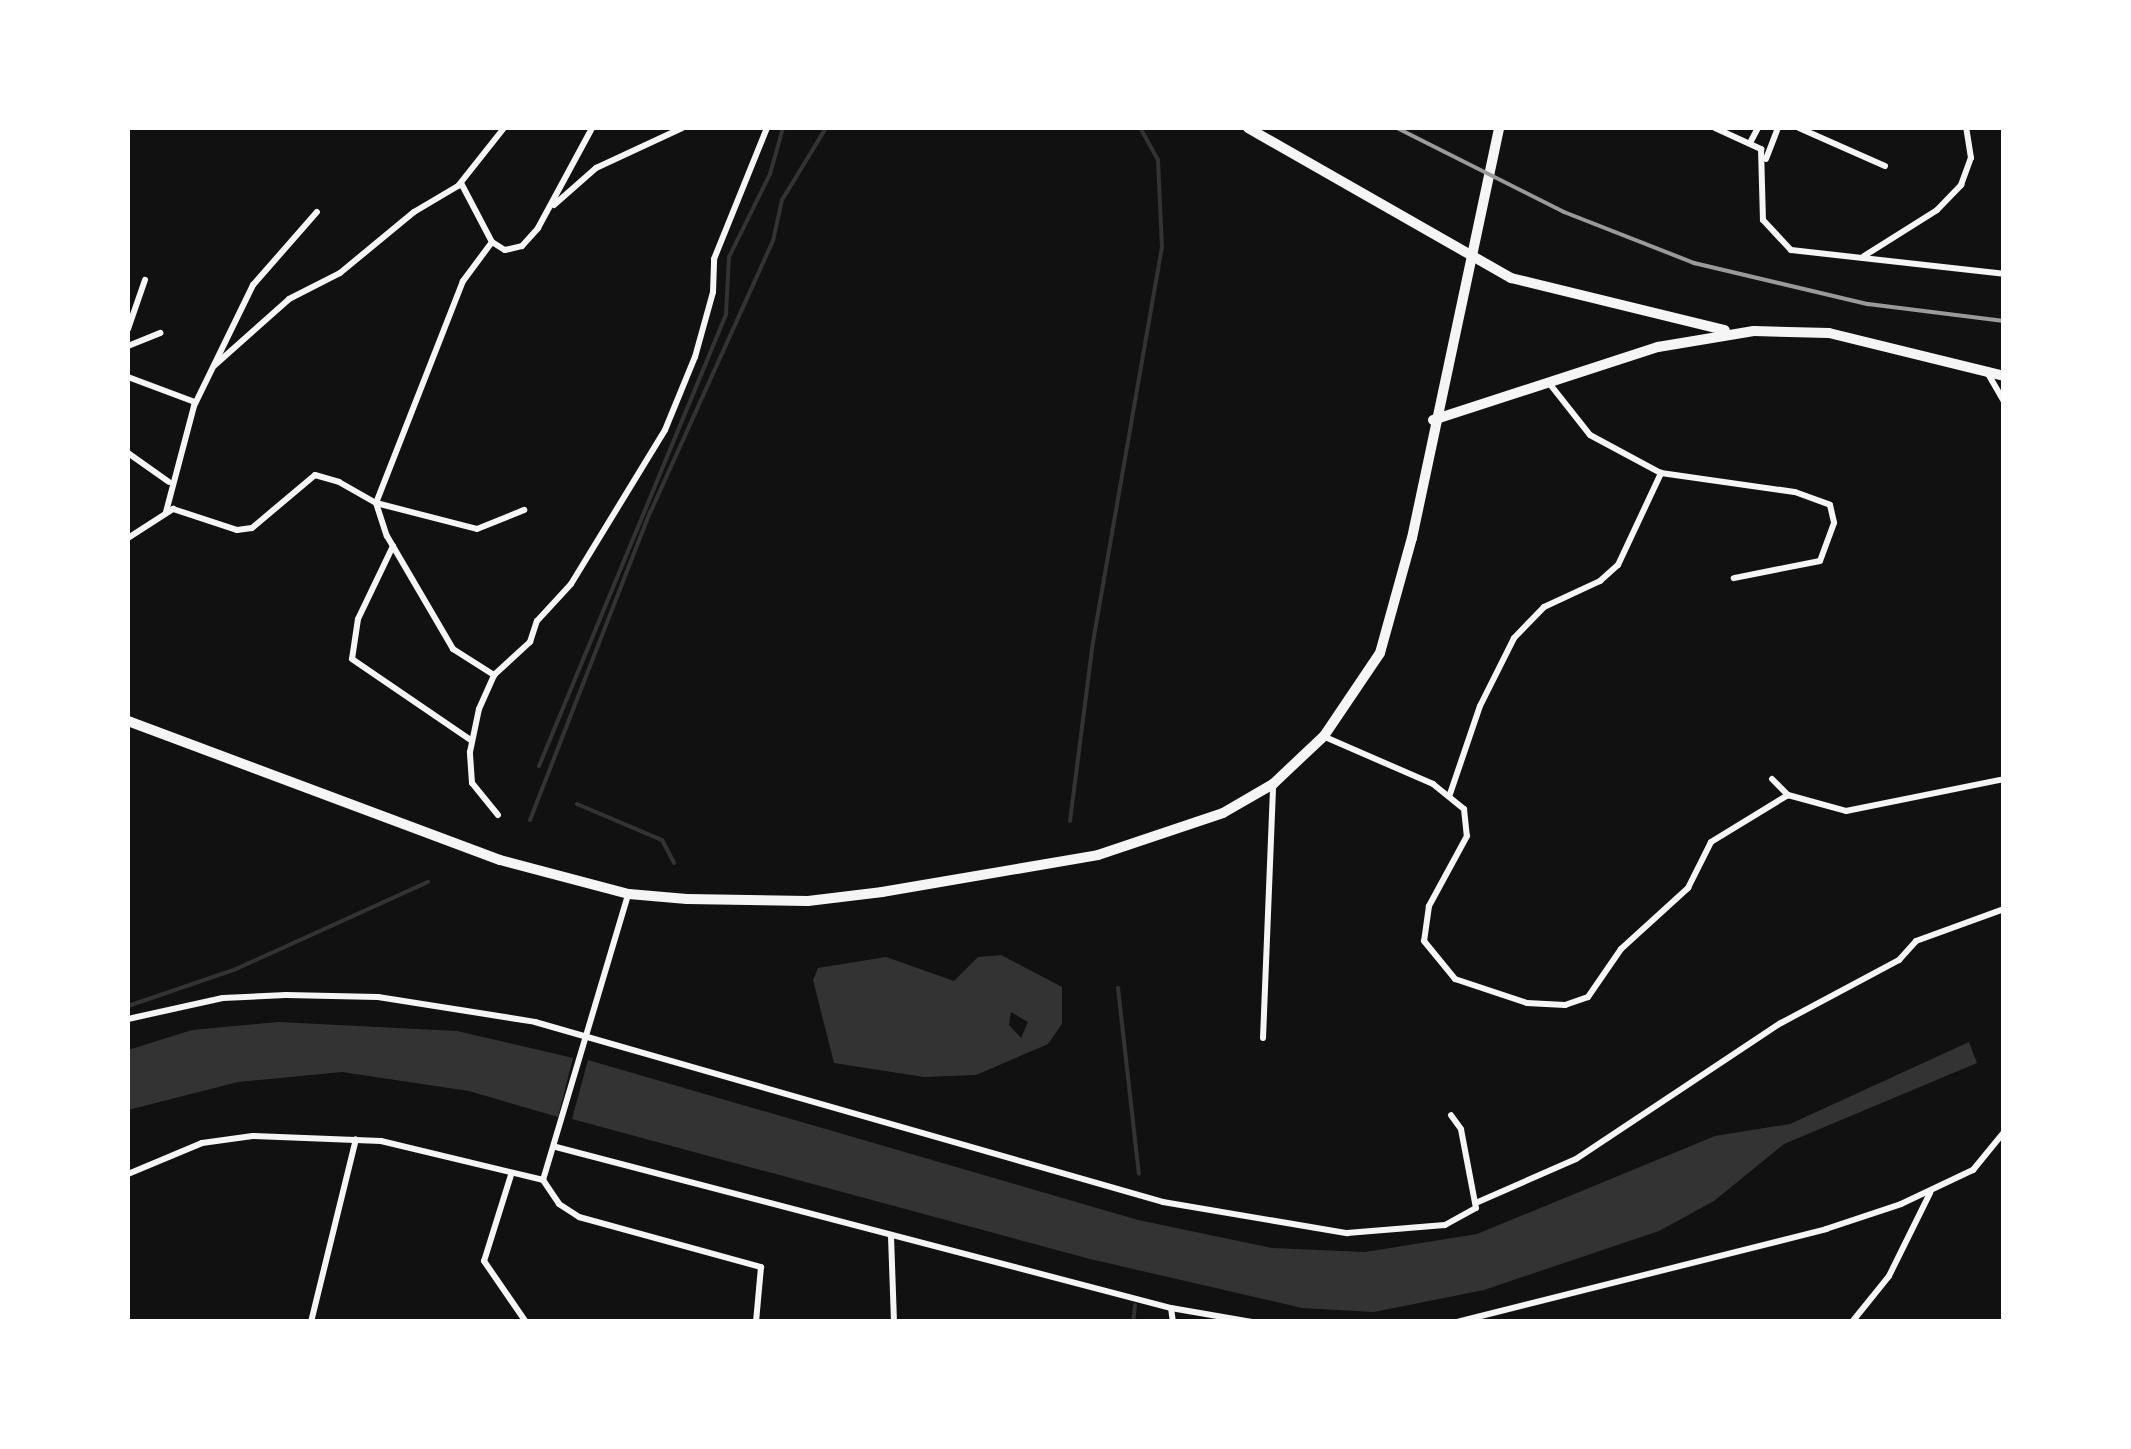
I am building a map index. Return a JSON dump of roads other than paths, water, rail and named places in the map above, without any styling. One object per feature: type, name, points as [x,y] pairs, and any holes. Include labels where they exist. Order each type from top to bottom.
[{"type":"main road","points":[[1248,128],[1511,278],[1734,332]]},
{"type":"main road","points":[[128,721],[500,860],[629,894],[808,901],[1038,866],[1166,834],[1274,784],[1324,736],[1380,654],[1412,538],[1432,420],[1499,128]]},
{"type":"main road","points":[[1432,420],[1658,347],[1734,332],[1830,333],[2004,376]]},
{"type":"street","points":[[215,364],[289,299],[340,273],[460,183],[504,128]]},
{"type":"street","points":[[460,183],[492,242],[505,250],[522,246],[549,208],[592,128]]},
{"type":"street","points":[[549,208],[596,168],[682,128]]},
{"type":"street","points":[[498,815],[472,783],[472,741],[494,675],[530,642],[537,622],[571,584],[665,430],[695,357],[713,292],[714,258],[767,128]]},
{"type":"street","points":[[1715,128],[1751,141],[1765,160]]},
{"type":"street","points":[[1751,141],[1758,128]]},
{"type":"street","points":[[1778,128],[1765,160],[1758,203],[1774,236],[1805,256],[1862,256],[2004,274]]},
{"type":"street","points":[[1800,128],[1884,166]]},
{"type":"street","points":[[1862,256],[1922,220],[1961,185],[1971,158],[1966,128]]},
{"type":"street","points":[[166,514],[170,482],[196,402],[253,285],[317,212]]},
{"type":"street","points":[[492,242],[463,281],[376,503],[393,546],[453,649],[494,675]]},
{"type":"street","points":[[145,280],[128,330],[128,345],[161,333]]},
{"type":"street","points":[[1986,371],[2004,402]]},
{"type":"street","points":[[128,378],[196,402]]},
{"type":"street","points":[[1549,382],[1565,410],[1590,435],[1661,473],[1808,494],[1830,505],[1834,523],[1820,561],[1734,578]]},
{"type":"street","points":[[128,454],[170,482]]},
{"type":"street","points":[[1450,794],[1480,706],[1514,638],[1544,607],[1600,581],[1618,564],[1661,473]]},
{"type":"street","points":[[128,538],[173,509],[237,530],[252,528],[315,476],[376,503],[477,529],[524,510]]},
{"type":"street","points":[[393,546],[358,619],[352,659],[472,741]]},
{"type":"street","points":[[1324,736],[1450,794],[1464,809],[1466,836],[1430,906],[1424,941],[1455,979],[1527,1004],[1565,1005],[1600,986],[1620,949],[1688,888],[1726,828],[1788,795]]},
{"type":"street","points":[[1772,778],[1788,795],[1846,811],[2004,780]]},
{"type":"street","points":[[1263,1038],[1274,784]]},
{"type":"street","points":[[543,1180],[556,1148],[629,894]]},
{"type":"street","points":[[128,1019],[223,998],[378,997],[586,1041],[1147,1198],[1287,1228],[1400,1232],[1445,1226],[1478,1202],[1560,1168],[1781,1024],[1899,960],[1916,940],[2004,909]]},
{"type":"street","points":[[1451,1115],[1461,1129],[1478,1202]]},
{"type":"street","points":[[1457,1322],[1826,1229],[1931,1192],[1972,1170],[2004,1132]]},
{"type":"street","points":[[128,1174],[180,1149],[227,1138],[356,1139],[404,1144],[511,1175],[543,1180],[559,1204],[579,1216],[760,1267],[756,1322]]},
{"type":"street","points":[[311,1322],[356,1139]]},
{"type":"street","points":[[556,1148],[1171,1308],[1252,1322]]},
{"type":"street","points":[[511,1175],[484,1261],[526,1322]]},
{"type":"street","points":[[1852,1322],[1889,1276],[1931,1192]]},
{"type":"street","points":[[891,1236],[894,1322]]},
{"type":"street","points":[[1171,1308],[1173,1322]]},
{"type":"waterway","points":[[539,766],[726,314],[729,257],[770,174],[783,128]]},
{"type":"waterway","points":[[530,820],[650,513],[773,241],[782,200],[826,128]]},
{"type":"waterway","points":[[1070,821],[1093,642],[1162,248],[1158,160],[1140,128]]},
{"type":"waterway","points":[[577,804],[662,840],[674,863]]},
{"type":"waterway","points":[[128,1006],[236,969],[428,882]]},
{"type":"waterway","points":[[1118,988],[1139,1174]]},
{"type":"waterway","points":[[1133,1322],[1135,1305]]},
{"type":"railway","points":[[1397,128],[1564,212],[1694,263],[1868,304],[2004,321]]}]
